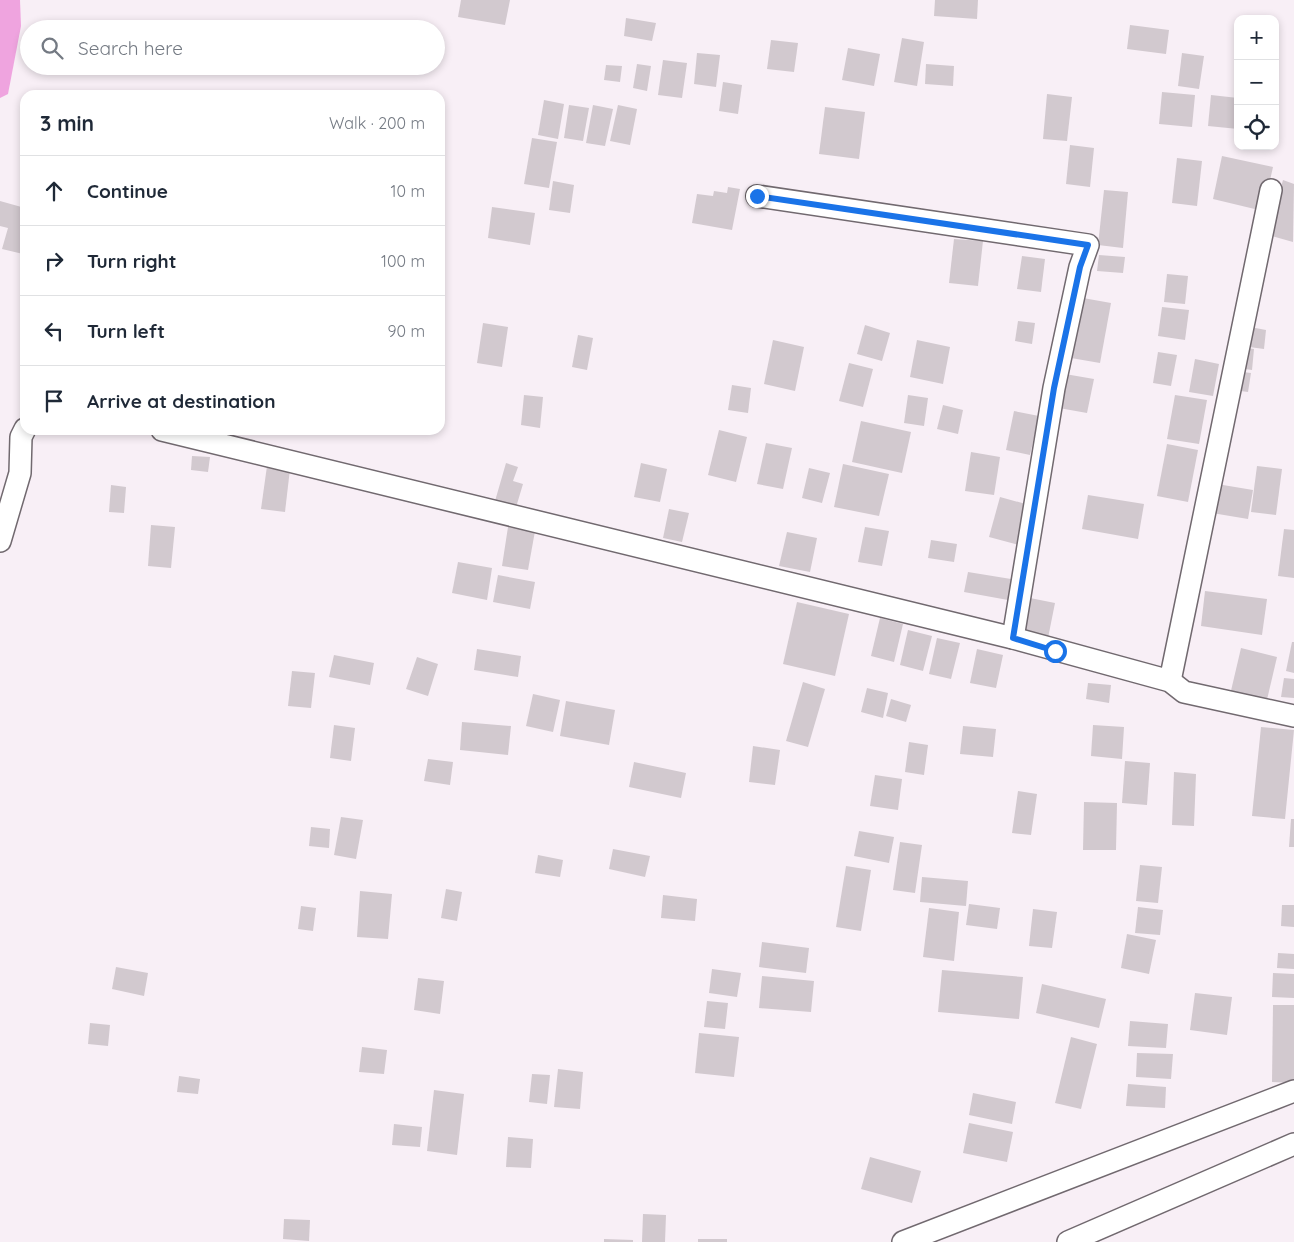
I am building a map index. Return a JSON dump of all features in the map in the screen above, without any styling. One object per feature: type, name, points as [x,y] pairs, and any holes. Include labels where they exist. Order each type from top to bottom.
[{"type":"street","points":[[1170,681],[1271,190]]},
{"type":"street","points":[[757,196],[1088,245],[1080,267],[1054,388],[1013,638]]},
{"type":"street","points":[[0,541],[20,473],[22,435]]},
{"type":"street","points":[[182,435],[1013,638],[1170,681],[1184,692],[1294,716]]},
{"type":"street","points":[[903,1242],[1294,1091]]},
{"type":"street","points":[[1075,1240],[1294,1144]]},
{"type":"shaded area","points":[[0,0],[20,0],[20,31],[8,94],[0,98]]},
{"type":"building","points":[[461,0],[510,0],[505,25],[458,17]]},
{"type":"building","points":[[935,0],[978,0],[977,19],[934,16]]},
{"type":"building","points":[[626,18],[656,23],[652,41],[624,36]]},
{"type":"building","points":[[1130,25],[1169,30],[1166,54],[1127,49]]},
{"type":"building","points":[[902,38],[924,42],[917,86],[894,82]]},
{"type":"building","points":[[771,40],[798,43],[794,72],[767,69]]},
{"type":"building","points":[[848,48],[880,54],[874,86],[842,80]]},
{"type":"building","points":[[697,53],[720,55],[716,87],[694,84]]},
{"type":"building","points":[[1182,53],[1204,56],[1199,89],[1178,86]]},
{"type":"building","points":[[663,60],[687,63],[682,98],[658,95]]},
{"type":"building","points":[[637,64],[651,66],[647,91],[633,88]]},
{"type":"building","points":[[926,64],[954,66],[953,86],[925,84]]},
{"type":"building","points":[[606,65],[622,66],[620,82],[604,80]]},
{"type":"building","points":[[723,82],[742,85],[738,114],[719,111]]},
{"type":"building","points":[[1162,92],[1195,95],[1192,127],[1159,124]]},
{"type":"building","points":[[1047,94],[1072,97],[1067,141],[1043,139]]},
{"type":"building","points":[[1211,95],[1234,98],[1234,129],[1208,126]]},
{"type":"building","points":[[544,100],[564,104],[558,139],[538,135]]},
{"type":"building","points":[[569,105],[589,108],[583,141],[564,138]]},
{"type":"building","points":[[593,105],[613,109],[605,146],[586,143]]},
{"type":"building","points":[[618,105],[637,109],[630,145],[610,141]]},
{"type":"building","points":[[825,107],[865,112],[859,159],[819,154]]},
{"type":"building","points":[[532,138],[557,142],[549,188],[524,184]]},
{"type":"building","points":[[1070,145],[1094,148],[1090,187],[1066,184]]},
{"type":"building","points":[[1222,156],[1273,167],[1263,211],[1213,199]]},
{"type":"building","points":[[1177,158],[1202,161],[1197,206],[1172,203]]},
{"type":"building","points":[[1283,180],[1294,184],[1293,242],[1268,235]]},
{"type":"building","points":[[553,181],[574,185],[570,213],[549,210]]},
{"type":"building","points":[[728,187],[740,189],[732,230],[692,223],[697,194],[713,196],[714,191],[727,193]]},
{"type":"building","points":[[1104,190],[1128,192],[1123,248],[1098,245]]},
{"type":"building","points":[[0,201],[20,207],[20,253],[2,249],[8,228],[0,226]]},
{"type":"building","points":[[492,207],[535,213],[530,245],[488,238]]},
{"type":"building","points":[[954,239],[983,241],[978,286],[949,283]]},
{"type":"building","points":[[1099,255],[1125,257],[1123,273],[1097,271]]},
{"type":"building","points":[[1022,256],[1045,259],[1041,292],[1017,289]]},
{"type":"building","points":[[1167,274],[1188,276],[1185,304],[1164,302]]},
{"type":"building","points":[[1083,298],[1111,303],[1100,363],[1071,358]]},
{"type":"building","points":[[1162,307],[1189,310],[1185,340],[1158,336]]},
{"type":"building","points":[[1018,321],[1035,323],[1032,344],[1015,341]]},
{"type":"building","points":[[483,323],[508,327],[502,367],[477,363]]},
{"type":"building","points":[[865,325],[890,333],[882,361],[857,354]]},
{"type":"building","points":[[1245,326],[1266,330],[1264,349],[1242,346]]},
{"type":"building","points":[[578,335],[593,338],[587,370],[572,367]]},
{"type":"building","points":[[773,340],[804,347],[795,391],[764,384]]},
{"type":"building","points":[[917,340],[950,347],[943,384],[910,377]]},
{"type":"building","points":[[1240,347],[1254,349],[1252,370],[1238,368]]},
{"type":"building","points":[[1158,352],[1177,355],[1171,386],[1153,383]]},
{"type":"building","points":[[1195,359],[1219,364],[1213,396],[1189,392]]},
{"type":"building","points":[[849,363],[873,369],[863,407],[839,401]]},
{"type":"building","points":[[1235,371],[1251,373],[1248,392],[1233,390]]},
{"type":"building","points":[[1065,374],[1094,379],[1087,413],[1059,408]]},
{"type":"building","points":[[732,385],[751,388],[748,413],[728,410]]},
{"type":"building","points":[[524,395],[543,397],[540,428],[521,425]]},
{"type":"building","points":[[908,395],[928,398],[924,426],[904,423]]},
{"type":"building","points":[[1175,395],[1207,400],[1199,444],[1167,439]]},
{"type":"building","points":[[943,405],[963,410],[958,434],[937,429]]},
{"type":"building","points":[[1014,411],[1039,416],[1030,455],[1006,450]]},
{"type":"building","points":[[861,421],[911,432],[902,473],[852,462]]},
{"type":"building","points":[[719,430],[747,437],[736,482],[708,475]]},
{"type":"building","points":[[766,443],[792,448],[783,489],[757,484]]},
{"type":"building","points":[[1167,444],[1198,450],[1188,502],[1157,496]]},
{"type":"building","points":[[971,452],[1000,457],[994,495],[965,491]]},
{"type":"building","points":[[192,456],[210,457],[208,472],[191,470]]},
{"type":"building","points":[[506,463],[518,467],[513,481],[523,484],[514,514],[493,508]]},
{"type":"building","points":[[641,463],[667,469],[660,502],[634,497]]},
{"type":"building","points":[[843,464],[889,474],[879,516],[834,507]]},
{"type":"building","points":[[267,466],[290,469],[285,512],[261,509]]},
{"type":"building","points":[[1257,466],[1282,469],[1276,515],[1251,512]]},
{"type":"building","points":[[809,468],[830,473],[822,503],[802,498]]},
{"type":"building","points":[[1211,483],[1253,490],[1248,519],[1206,512]]},
{"type":"building","points":[[111,485],[126,487],[124,513],[109,512]]},
{"type":"building","points":[[1088,495],[1144,504],[1138,539],[1082,529]]},
{"type":"building","points":[[1000,497],[1033,506],[1023,546],[989,537]]},
{"type":"building","points":[[669,509],[689,513],[682,542],[663,538]]},
{"type":"building","points":[[151,525],[175,527],[171,568],[148,566]]},
{"type":"building","points":[[508,527],[535,531],[528,570],[502,566]]},
{"type":"building","points":[[865,527],[889,531],[882,566],[858,562]]},
{"type":"building","points":[[1284,529],[1294,530],[1294,578],[1278,576]]},
{"type":"building","points":[[787,532],[817,538],[810,572],[779,566]]},
{"type":"building","points":[[931,540],[957,544],[954,562],[928,558]]},
{"type":"building","points":[[458,562],[492,568],[487,600],[452,593]]},
{"type":"building","points":[[968,572],[1011,579],[1008,600],[964,592]]},
{"type":"building","points":[[498,575],[535,582],[530,609],[493,602]]},
{"type":"building","points":[[1205,591],[1267,599],[1262,635],[1201,626]]},
{"type":"building","points":[[1030,598],[1055,603],[1048,638],[1023,633]]},
{"type":"building","points":[[797,602],[849,614],[835,676],[783,664]]},
{"type":"building","points":[[880,618],[903,624],[894,662],[871,656]]},
{"type":"building","points":[[908,630],[932,636],[923,671],[900,665]]},
{"type":"building","points":[[937,638],[960,643],[951,679],[929,674]]},
{"type":"building","points":[[1292,642],[1294,642],[1294,673],[1286,671]]},
{"type":"building","points":[[1241,648],[1277,657],[1266,704],[1230,695]]},
{"type":"building","points":[[477,649],[521,656],[518,677],[474,670]]},
{"type":"building","points":[[977,649],[1003,655],[996,688],[970,683]]},
{"type":"building","points":[[334,655],[374,663],[370,685],[329,677]]},
{"type":"building","points":[[417,657],[438,664],[428,696],[406,689]]},
{"type":"building","points":[[292,671],[315,673],[311,708],[288,706]]},
{"type":"building","points":[[1284,678],[1294,679],[1294,698],[1281,697]]},
{"type":"building","points":[[803,682],[825,689],[808,747],[786,741]]},
{"type":"building","points":[[1088,683],[1111,685],[1109,703],[1086,699]]},
{"type":"building","points":[[867,688],[888,693],[883,718],[861,712]]},
{"type":"building","points":[[533,694],[560,700],[553,732],[526,726]]},
{"type":"building","points":[[891,699],[911,705],[906,722],[886,716]]},
{"type":"building","points":[[566,701],[615,710],[609,745],[560,736]]},
{"type":"building","points":[[462,722],[511,726],[508,755],[460,750]]},
{"type":"building","points":[[334,725],[355,728],[351,761],[330,758]]},
{"type":"building","points":[[1093,725],[1124,727],[1122,759],[1091,756]]},
{"type":"building","points":[[963,726],[996,729],[993,757],[960,754]]},
{"type":"building","points":[[1261,727],[1294,730],[1285,819],[1252,816]]},
{"type":"building","points":[[909,742],[928,745],[924,775],[905,772]]},
{"type":"building","points":[[753,746],[780,750],[775,785],[749,782]]},
{"type":"building","points":[[428,759],[453,762],[450,785],[424,781]]},
{"type":"building","points":[[1125,761],[1150,763],[1147,805],[1122,803]]},
{"type":"building","points":[[634,762],[686,773],[681,798],[629,787]]},
{"type":"building","points":[[1174,772],[1196,774],[1194,826],[1172,825]]},
{"type":"building","points":[[875,775],[902,779],[898,810],[870,806]]},
{"type":"building","points":[[1018,791],[1037,794],[1031,835],[1012,833]]},
{"type":"building","points":[[1084,802],[1117,803],[1116,850],[1083,850]]},
{"type":"building","points":[[341,817],[363,820],[356,859],[334,855]]},
{"type":"building","points":[[1291,819],[1294,819],[1294,847],[1289,847]]},
{"type":"building","points":[[311,827],[330,829],[329,848],[309,846]]},
{"type":"building","points":[[859,831],[894,837],[889,863],[854,856]]},
{"type":"building","points":[[900,842],[922,845],[915,893],[893,890]]},
{"type":"building","points":[[613,849],[650,856],[645,877],[609,869]]},
{"type":"building","points":[[538,855],[563,860],[560,877],[535,873]]},
{"type":"building","points":[[1140,865],[1162,867],[1158,903],[1136,901]]},
{"type":"building","points":[[846,866],[871,870],[861,931],[836,927]]},
{"type":"building","points":[[922,877],[968,881],[966,906],[920,902]]},
{"type":"building","points":[[446,889],[462,892],[457,921],[441,918]]},
{"type":"building","points":[[360,891],[392,894],[388,939],[357,937]]},
{"type":"building","points":[[663,895],[697,899],[695,921],[661,918]]},
{"type":"building","points":[[969,904],[1000,908],[997,929],[966,925]]},
{"type":"building","points":[[1282,905],[1294,905],[1294,927],[1281,926]]},
{"type":"building","points":[[301,906],[316,908],[313,931],[298,929]]},
{"type":"building","points":[[1138,907],[1163,910],[1160,935],[1135,933]]},
{"type":"building","points":[[929,908],[959,912],[954,961],[923,957]]},
{"type":"building","points":[[1033,909],[1057,912],[1052,948],[1029,946]]},
{"type":"building","points":[[1127,934],[1156,940],[1149,974],[1121,968]]},
{"type":"building","points":[[762,942],[809,948],[806,973],[759,967]]},
{"type":"building","points":[[1278,953],[1294,954],[1294,969],[1277,968]]},
{"type":"building","points":[[116,967],[148,973],[144,996],[112,989]]},
{"type":"building","points":[[712,969],[741,973],[737,997],[709,993]]},
{"type":"building","points":[[942,970],[1023,977],[1019,1019],[938,1012]]},
{"type":"building","points":[[1273,973],[1294,974],[1294,998],[1272,997]]},
{"type":"building","points":[[762,976],[814,981],[811,1012],[759,1008]]},
{"type":"building","points":[[418,978],[444,981],[440,1014],[414,1010]]},
{"type":"building","points":[[1042,984],[1106,999],[1099,1028],[1036,1013]]},
{"type":"building","points":[[1195,993],[1232,997],[1227,1035],[1190,1030]]},
{"type":"building","points":[[707,1001],[728,1003],[725,1029],[704,1027]]},
{"type":"building","points":[[1273,1005],[1294,1005],[1294,1083],[1272,1082]]},
{"type":"building","points":[[1130,1021],[1168,1024],[1166,1048],[1128,1046]]},
{"type":"building","points":[[90,1023],[110,1025],[108,1046],[88,1044]]},
{"type":"building","points":[[699,1033],[739,1037],[734,1077],[695,1073]]},
{"type":"building","points":[[1071,1037],[1097,1044],[1081,1109],[1055,1103]]},
{"type":"building","points":[[362,1047],[387,1050],[384,1074],[359,1072]]},
{"type":"building","points":[[1137,1053],[1173,1054],[1171,1079],[1136,1077]]},
{"type":"building","points":[[558,1069],[583,1072],[580,1109],[554,1107]]},
{"type":"building","points":[[532,1074],[550,1075],[547,1104],[529,1102]]},
{"type":"building","points":[[179,1076],[200,1079],[198,1094],[177,1092]]},
{"type":"building","points":[[1128,1084],[1166,1087],[1165,1108],[1126,1106]]},
{"type":"building","points":[[434,1090],[464,1094],[457,1155],[427,1151]]},
{"type":"building","points":[[973,1093],[1016,1102],[1012,1124],[969,1115]]},
{"type":"building","points":[[969,1123],[1013,1132],[1007,1162],[963,1153]]},
{"type":"building","points":[[394,1124],[422,1127],[420,1147],[392,1145]]},
{"type":"building","points":[[508,1137],[533,1139],[531,1168],[506,1167]]},
{"type":"building","points":[[870,1157],[921,1171],[912,1203],[861,1189]]},
{"type":"building","points":[[643,1214],[666,1215],[665,1242],[642,1242]]},
{"type":"building","points":[[284,1219],[310,1220],[309,1241],[283,1239]]},
{"type":"building","points":[[604,1239],[633,1240],[633,1242],[604,1242]]},
{"type":"building","points":[[698,1239],[727,1239],[727,1242],[698,1242]]},
{"type":"route","points":[[757,196],[1088,245],[1080,267],[1054,388],[1013,638],[1055,651]]}]
